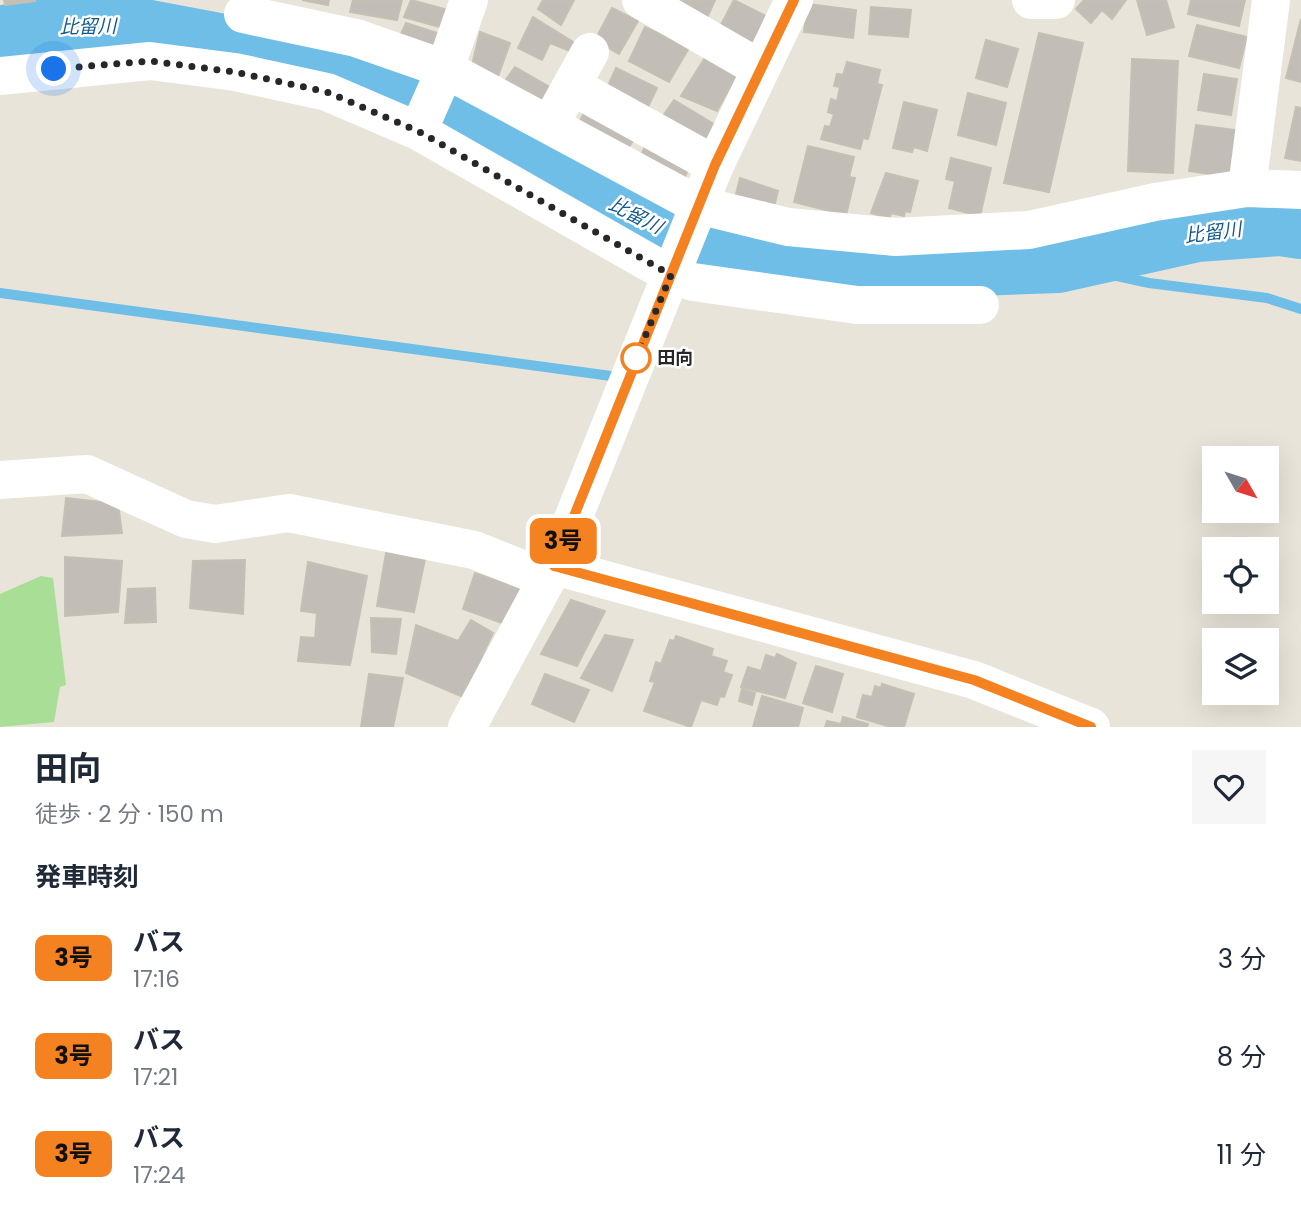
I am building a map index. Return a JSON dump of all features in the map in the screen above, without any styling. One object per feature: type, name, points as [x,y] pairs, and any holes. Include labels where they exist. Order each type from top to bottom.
[{"type":"street","points":[[420,126],[444,73],[470,0]]},
{"type":"street","points":[[467,727],[550,573],[715,165],[759,68],[794,0]]},
{"type":"street","points":[[1031,0],[1056,0]]},
{"type":"street","points":[[1247,188],[1271,0]]},
{"type":"street","points":[[644,1],[759,68]]},
{"type":"street","points":[[243,14],[356,38],[444,73],[549,126],[696,211],[788,227],[895,237],[1029,230],[1155,202],[1247,188],[1301,190]]},
{"type":"street","points":[[549,126],[590,52]]},
{"type":"street","points":[[0,76],[150,61],[235,72],[327,92],[420,126],[693,282],[857,305],[980,305]]},
{"type":"street","points":[[572,86],[715,165]]},
{"type":"street","points":[[0,480],[87,474],[186,519],[215,524],[289,513],[474,550],[550,573],[974,680],[1091,727]]},
{"type":"green space","points":[[41,576],[53,578],[66,685],[60,687],[54,722],[0,727],[0,594]]},
{"type":"building","points":[[4,0],[35,0],[35,1],[5,5]]},
{"type":"building","points":[[302,0],[329,0],[328,5]]},
{"type":"building","points":[[353,0],[402,0],[397,20],[350,12]]},
{"type":"building","points":[[411,0],[448,10],[443,28],[404,17]]},
{"type":"building","points":[[543,0],[574,0],[561,25],[538,9]]},
{"type":"building","points":[[677,0],[715,0],[707,18]]},
{"type":"building","points":[[734,0],[768,17],[750,48],[718,30]]},
{"type":"building","points":[[1084,0],[1126,0],[1112,19],[1102,10],[1091,23],[1076,9]]},
{"type":"building","points":[[1137,0],[1166,0],[1174,27],[1147,35]]},
{"type":"building","points":[[1191,0],[1245,0],[1239,26],[1188,14]]},
{"type":"building","points":[[808,4],[856,10],[853,38],[804,32]]},
{"type":"building","points":[[871,7],[911,10],[908,37],[869,34]]},
{"type":"building","points":[[612,8],[638,21],[619,54],[595,40]]},
{"type":"building","points":[[533,17],[575,43],[570,51],[550,43],[542,60],[518,48]]},
{"type":"building","points":[[1301,19],[1301,82],[1286,78]]},
{"type":"building","points":[[406,23],[440,34],[435,49],[401,34]]},
{"type":"building","points":[[1197,25],[1247,37],[1239,68],[1189,56]]},
{"type":"building","points":[[645,27],[689,48],[669,82],[629,61]]},
{"type":"building","points":[[480,32],[510,43],[497,79],[470,73]]},
{"type":"building","points":[[1039,33],[1083,43],[1049,192],[1004,183]]},
{"type":"building","points":[[986,40],[1018,49],[1007,87],[976,78]]},
{"type":"building","points":[[708,53],[738,73],[717,111],[681,96]]},
{"type":"building","points":[[1132,59],[1178,61],[1173,173],[1128,171]]},
{"type":"building","points":[[847,62],[880,70],[877,84],[882,85],[868,139],[863,138],[860,149],[821,139],[825,126],[830,127],[834,114],[828,112],[831,99],[837,101],[840,87],[834,86],[837,74],[843,75]]},
{"type":"building","points":[[515,67],[553,89],[543,113],[500,88]]},
{"type":"building","points":[[616,68],[657,88],[646,111],[607,88]]},
{"type":"building","points":[[1204,74],[1237,79],[1231,115],[1198,110]]},
{"type":"building","points":[[968,93],[1006,103],[996,145],[958,135]]},
{"type":"building","points":[[674,100],[714,124],[704,141],[661,119]]},
{"type":"building","points":[[904,102],[937,110],[927,151],[914,147],[912,152],[893,148]]},
{"type":"building","points":[[1296,107],[1301,108],[1301,161],[1285,158]]},
{"type":"building","points":[[585,111],[637,135],[624,154],[575,130]]},
{"type":"building","points":[[1196,125],[1236,130],[1230,177],[1189,171]]},
{"type":"building","points":[[646,144],[690,165],[681,186],[637,165]]},
{"type":"building","points":[[808,146],[854,157],[849,177],[855,178],[846,215],[794,202]]},
{"type":"building","points":[[951,158],[991,168],[980,216],[949,208],[955,181],[946,179]]},
{"type":"building","points":[[886,173],[918,181],[910,212],[905,211],[904,216],[891,213],[890,218],[871,213]]},
{"type":"building","points":[[740,178],[778,191],[772,215],[733,206]]},
{"type":"building","points":[[66,498],[118,504],[122,533],[62,536]]},
{"type":"building","points":[[386,553],[425,559],[414,612],[377,606]]},
{"type":"building","points":[[65,557],[122,561],[118,612],[65,616]]},
{"type":"building","points":[[245,560],[243,614],[190,608],[193,561]]},
{"type":"building","points":[[308,562],[367,576],[350,665],[298,661],[301,637],[315,638],[317,613],[301,611]]},
{"type":"building","points":[[475,573],[526,591],[513,627],[463,609]]},
{"type":"building","points":[[155,588],[156,622],[125,623],[128,589]]},
{"type":"building","points":[[571,600],[605,611],[577,666],[541,654]]},
{"type":"building","points":[[371,618],[401,619],[396,654],[372,652]]},
{"type":"building","points":[[471,620],[493,633],[463,697],[406,673],[416,625],[458,641]]},
{"type":"building","points":[[605,635],[633,640],[612,691],[581,678]]},
{"type":"building","points":[[676,636],[713,649],[711,656],[727,661],[723,672],[732,675],[724,697],[720,696],[717,705],[701,700],[691,727],[644,711],[655,682],[650,681],[656,662],[661,664],[670,640],[674,641]]},
{"type":"building","points":[[777,654],[796,663],[785,698],[741,687],[748,667],[761,671],[766,655],[775,658]]},
{"type":"building","points":[[816,666],[843,674],[832,712],[803,703]]},
{"type":"building","points":[[369,674],[403,678],[393,727],[361,727]]},
{"type":"building","points":[[545,674],[589,690],[574,722],[532,704]]},
{"type":"building","points":[[882,684],[914,694],[904,727],[891,727],[857,717],[863,695],[872,697],[875,686],[881,688]]},
{"type":"building","points":[[742,689],[755,693],[752,705],[739,701]]},
{"type":"building","points":[[762,696],[803,708],[798,727],[753,727]]},
{"type":"building","points":[[843,717],[868,724],[867,727],[825,727],[827,721],[841,724]]},
{"type":"waterway","name":"比留川","points":[[0,36],[57,24],[107,22],[330,64],[458,117],[485,135],[656,228],[721,250],[766,258],[927,268],[1058,263],[1197,232],[1280,226],[1301,229]]},
{"type":"waterway","points":[[1058,263],[1149,283],[1267,298],[1301,309]]},
{"type":"waterway","points":[[0,293],[611,376]]},
{"type":"bus line","name":"3号","points":[[794,0],[759,68],[715,165],[554,566],[974,680],[1091,727]]},
{"type":"place","name":"田向","points":[[636,358]]},
{"type":"route","points":[[54,69],[150,61],[235,72],[327,92],[418,131],[671,275],[636,358]]}]
